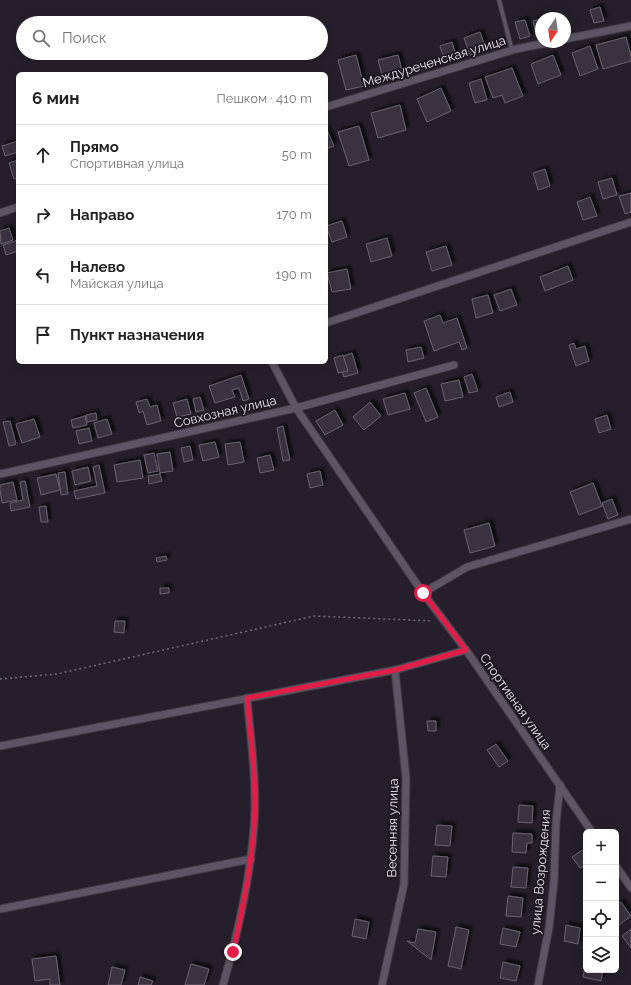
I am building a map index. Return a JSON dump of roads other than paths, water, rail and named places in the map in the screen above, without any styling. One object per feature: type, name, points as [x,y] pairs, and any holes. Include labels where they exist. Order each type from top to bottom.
[{"type":"street","points":[[571,38],[631,26]]},
{"type":"street","name":"Междуреченская улица","points":[[328,106],[512,50],[535,45]]},
{"type":"street","points":[[0,213],[16,208]]},
{"type":"street","points":[[328,322],[631,222]]},
{"type":"street","name":"Спортивная улица","points":[[273,364],[296,408],[423,593],[466,650],[590,829]]},
{"type":"street","name":"Совхозная улица","points":[[0,474],[296,408],[454,365]]},
{"type":"street","points":[[423,593],[467,567],[631,519]]},
{"type":"street","points":[[0,746],[395,670],[466,650]]},
{"type":"street","name":"Весенняя улица","points":[[382,985],[404,884],[406,778],[395,670]]},
{"type":"street","points":[[223,985],[233,952],[241,914],[251,859],[254,825],[253,753],[247,698]]},
{"type":"street","name":"улица Возрождения","points":[[538,985],[549,928],[554,881],[556,823],[560,785]]},
{"type":"street","points":[[0,909],[251,859]]},
{"type":"street","points":[[619,870],[631,888]]},
{"type":"lane","points":[[499,0],[512,50]]}]
